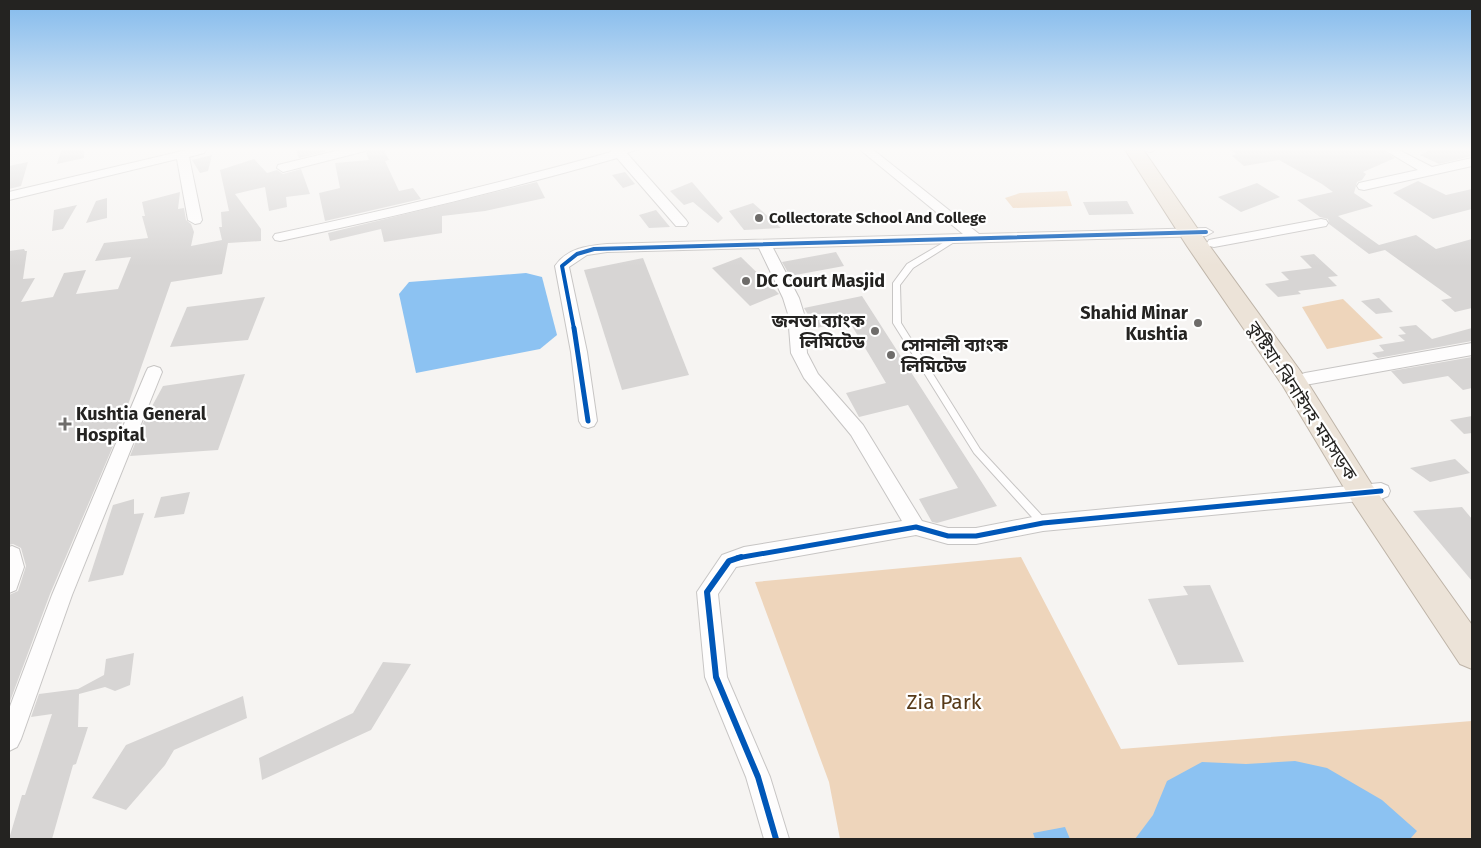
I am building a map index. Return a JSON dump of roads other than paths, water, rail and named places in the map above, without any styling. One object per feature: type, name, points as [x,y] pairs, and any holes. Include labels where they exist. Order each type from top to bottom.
[{"type":"highway","name":"কুষ্টিয়া-ঝিনাইদহ মহাসড়ক","points":[[1164,188],[1203,236],[1305,379],[1372,492],[1472,653]]},
{"type":"highway","name":"কুষ্টিয়া-ঝিনাইদহ মহাসড়ক","points":[[1174,188],[1292,379],[1372,492],[1472,627]]},
{"type":"street","points":[[9,196],[45,188]]},
{"type":"street","points":[[189,188],[196,220]]},
{"type":"street","points":[[280,237],[404,211],[499,188]]},
{"type":"street","points":[[650,188],[681,223]]},
{"type":"street","points":[[913,188],[976,238]]},
{"type":"street","points":[[588,421],[579,352],[562,266],[571,256],[585,250],[976,238],[1203,236],[1321,223]]},
{"type":"street","points":[[764,244],[791,298],[797,323],[799,354],[812,378],[857,430],[916,527]]},
{"type":"street","points":[[1305,379],[1472,349]]},
{"type":"street","points":[[9,739],[62,595],[154,372]]},
{"type":"street","points":[[776,839],[758,777],[716,676],[707,592],[729,561],[916,527],[948,536],[976,536],[1043,523],[1372,492]]},
{"type":"street","points":[[9,555],[12,555],[14,567],[9,584]]},
{"type":"lane","points":[[955,239],[910,266],[896,284],[896,323],[978,451],[1043,523]]},
{"type":"water","points":[[526,273],[542,277],[557,335],[540,349],[416,373],[399,294],[409,282]]},
{"type":"water","points":[[1295,761],[1327,768],[1382,800],[1417,831],[1410,839],[1135,839],[1153,815],[1167,781],[1202,762],[1246,764]]},
{"type":"water","points":[[1065,827],[1070,839],[1035,839],[1033,833]]},
{"type":"place","name":"Collectorate School And College","points":[[759,218]]},
{"type":"place","name":"DC Court Masjid","points":[[746,281]]},
{"type":"place","name":"Shahid Minar Kushtia","points":[[1198,323]]},
{"type":"place","name":"জনতা ব্যাংক লিমিটেড","points":[[875,331]]},
{"type":"place","name":"সোনালী ব্যাংক লিমিটেড","points":[[891,355]]},
{"type":"place","name":"Kushtia General Hospital","points":[[65,424]]},
{"type":"park label","name":"Zia Park","points":[[944,702]]}]
